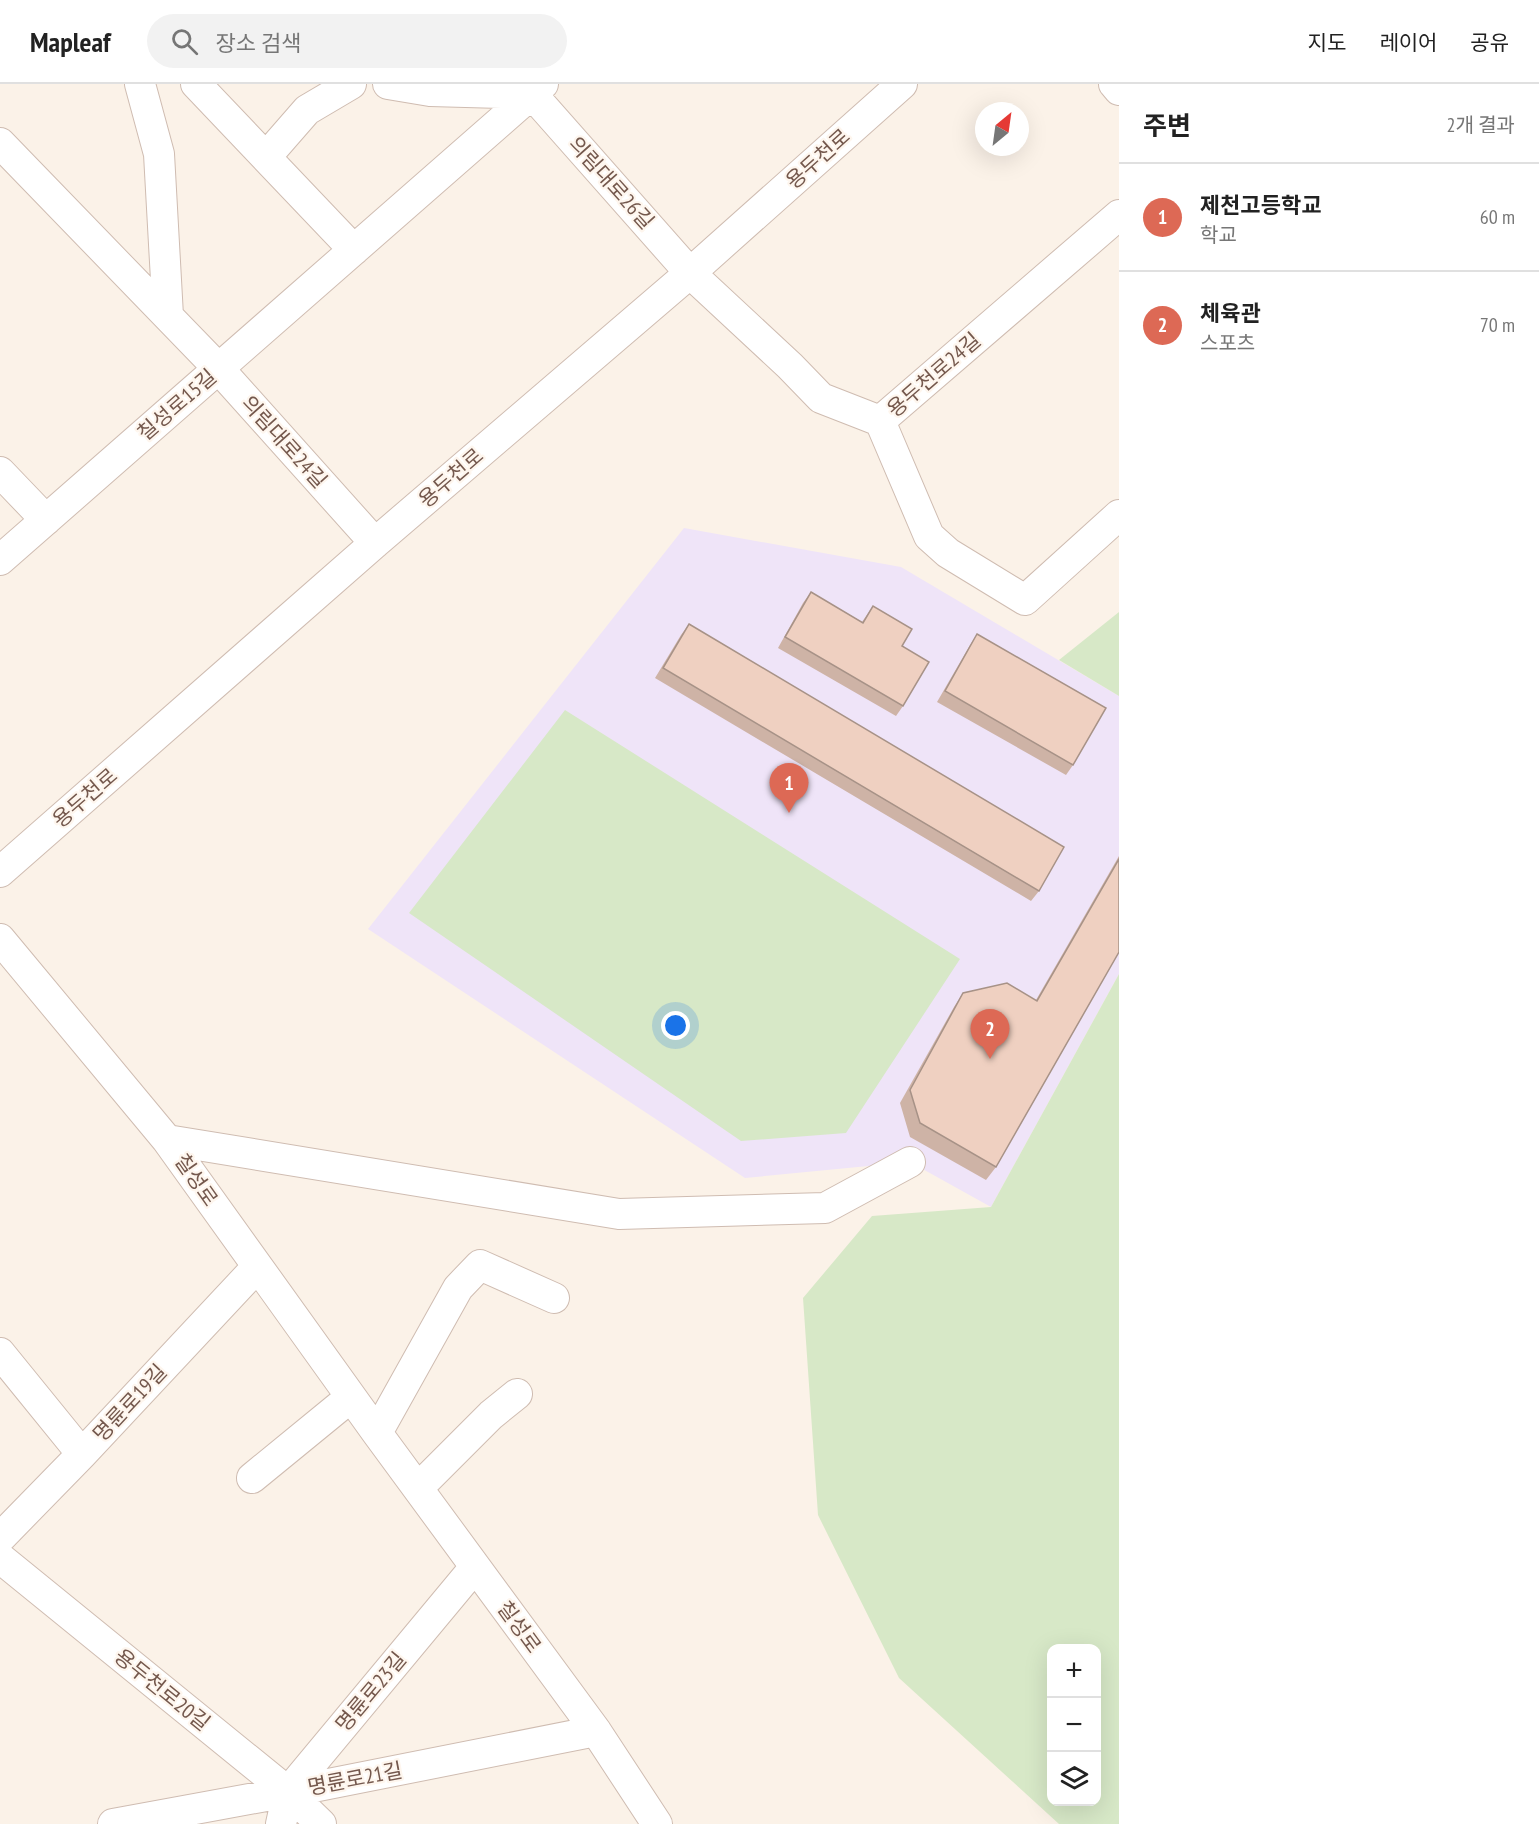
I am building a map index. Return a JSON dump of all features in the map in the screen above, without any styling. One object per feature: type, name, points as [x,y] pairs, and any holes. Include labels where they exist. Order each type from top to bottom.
[{"type":"street","points":[[140,84],[159,154],[168,316]]},
{"type":"street","points":[[196,84],[354,250]]},
{"type":"street","points":[[266,157],[308,110],[351,84]]},
{"type":"street","points":[[388,84],[430,91],[533,87]]},
{"type":"street","name":"용두천로","points":[[0,872],[375,543],[690,273],[902,84]]},
{"type":"street","points":[[1114,84],[1119,90]]},
{"type":"street","name":"칠성로15길","points":[[0,560],[354,250],[533,87]]},
{"type":"street","name":"의림대로26길","points":[[533,87],[690,273]]},
{"type":"street","name":"의림대로24길","points":[[0,143],[219,369],[375,543]]},
{"type":"street","name":"용두천로24길","points":[[690,273],[821,398],[880,421],[1119,215]]},
{"type":"street","points":[[880,421],[928,536],[948,553],[1025,600],[1119,515]]},
{"type":"street","points":[[0,472],[46,520]]},
{"type":"street","name":"칠성로","points":[[0,939],[167,1140],[377,1433],[596,1731],[657,1824]]},
{"type":"street","points":[[167,1140],[619,1214],[825,1208],[910,1162]]},
{"type":"street","points":[[377,1433],[459,1288],[480,1265],[554,1298]]},
{"type":"street","name":"명륜로19길","points":[[0,1538],[82,1455],[257,1267]]},
{"type":"street","points":[[0,1353],[82,1455]]},
{"type":"street","points":[[418,1488],[491,1415],[517,1394]]},
{"type":"street","points":[[252,1478],[351,1397]]},
{"type":"street","name":"용두천로20길","points":[[0,1558],[288,1792],[321,1824]]},
{"type":"street","name":"명륜로23길","points":[[281,1824],[288,1792],[475,1567]]},
{"type":"street","name":"명륜로21길","points":[[113,1824],[596,1731]]},
{"type":"shaded area","points":[[684,528],[901,567],[1119,696],[1119,974],[991,1207],[910,1162],[745,1178],[368,929]]},
{"type":"green space","points":[[1119,612],[1119,696],[1059,660]]},
{"type":"green space","points":[[565,710],[960,959],[846,1133],[741,1141],[409,913]]},
{"type":"green space","points":[[1119,974],[1119,1824],[1059,1824],[899,1678],[818,1515],[803,1298],[872,1216],[991,1207]]},
{"type":"building","points":[[811,592],[863,623],[873,606],[912,629],[902,646],[929,662],[903,706],[785,637]]},
{"type":"building","points":[[689,624],[1064,847],[1039,891],[663,668]]},
{"type":"building","points":[[977,634],[1106,708],[1073,765],[945,691]]},
{"type":"building","points":[[1119,859],[1119,952],[996,1167],[920,1123],[910,1090],[963,993],[1007,983],[1037,1001]]},
{"type":"place","name":"제천고등학교","points":[[789,813]]},
{"type":"place","name":"체육관","points":[[990,1059]]}]
